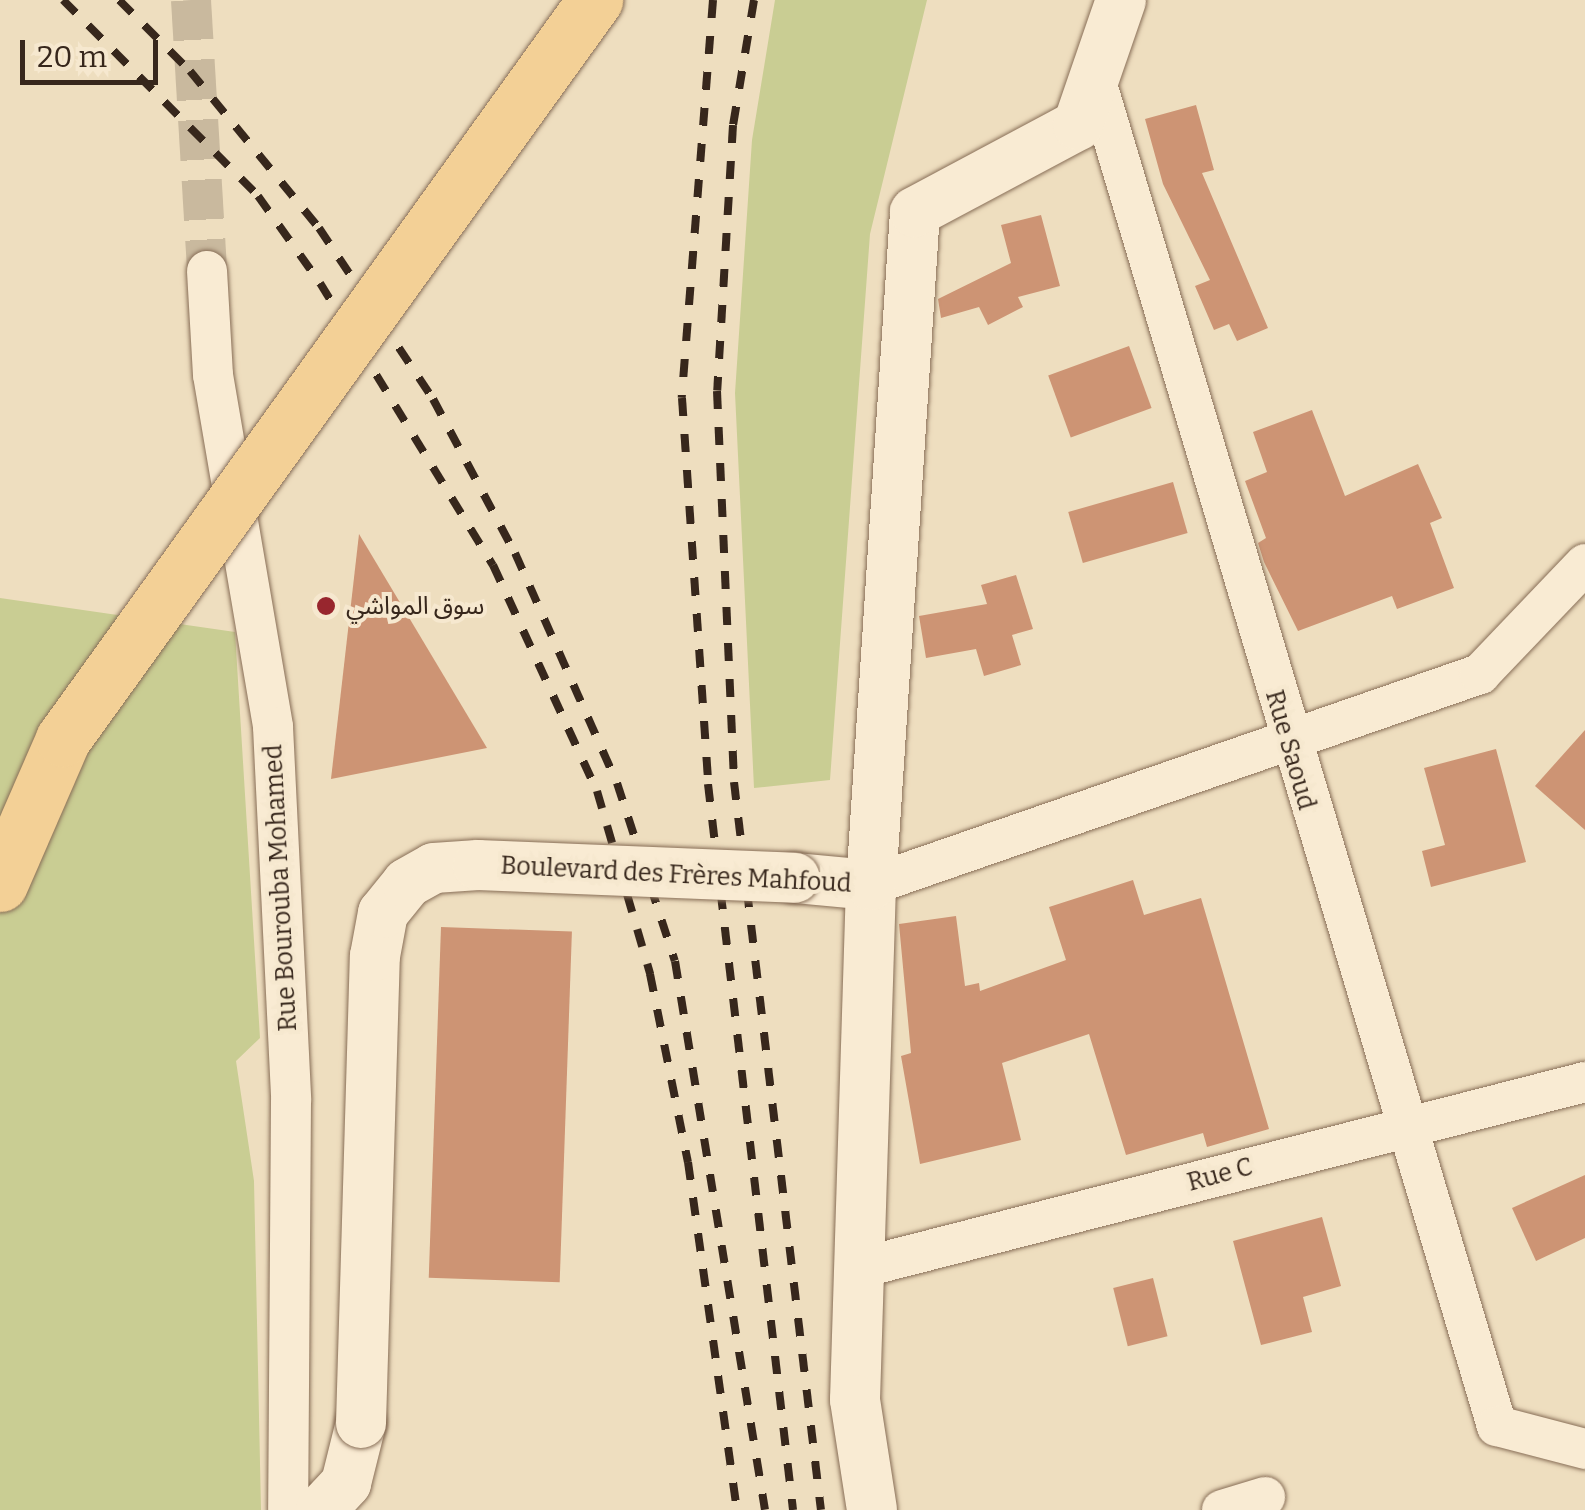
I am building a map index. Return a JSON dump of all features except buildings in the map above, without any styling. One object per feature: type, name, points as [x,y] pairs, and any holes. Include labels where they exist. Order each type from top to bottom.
[{"type":"main road","points":[[0,884],[63,739],[596,0]]},
{"type":"street","points":[[1120,0],[1078,124],[915,212],[871,885],[1480,674],[1585,564]]},
{"type":"street","name":"Rue Saoud","points":[[1093,71],[1289,743],[1496,1426],[1585,1449]]},
{"type":"street","name":"Rue Bourouba Mohamed","points":[[207,270],[212,375],[273,727],[291,1101],[288,1510]]},
{"type":"street","name":"Boulevard des Frères Mahfoud","points":[[321,1510],[346,1483],[361,1422],[375,956],[395,898],[434,868],[478,865],[794,878],[871,885],[856,1269],[855,1400],[872,1510]]},
{"type":"street","name":"Rue C","points":[[856,1269],[1585,1082]]},
{"type":"street","points":[[1222,1510],[1265,1497]]},
{"type":"green space","points":[[775,0],[927,0],[870,234],[830,780],[754,788],[735,393],[752,140]]},
{"type":"green space","points":[[0,598],[235,632],[260,1038],[236,1061],[254,1181],[261,1510],[0,1510]]},
{"type":"tunnel","points":[[191,0],[207,271]]},
{"type":"railway","points":[[63,0],[258,196],[320,283],[493,565],[597,791],[650,974],[688,1162],[737,1510]]},
{"type":"railway","points":[[119,0],[190,71],[319,228],[433,399],[515,553],[617,783],[675,961],[765,1510]]},
{"type":"railway","points":[[713,0],[682,398],[708,784],[793,1510]]},
{"type":"railway","points":[[754,0],[733,125],[717,391],[734,782],[821,1510]]},
{"type":"place","name":"سوق المواشي","points":[[326,606]]}]
